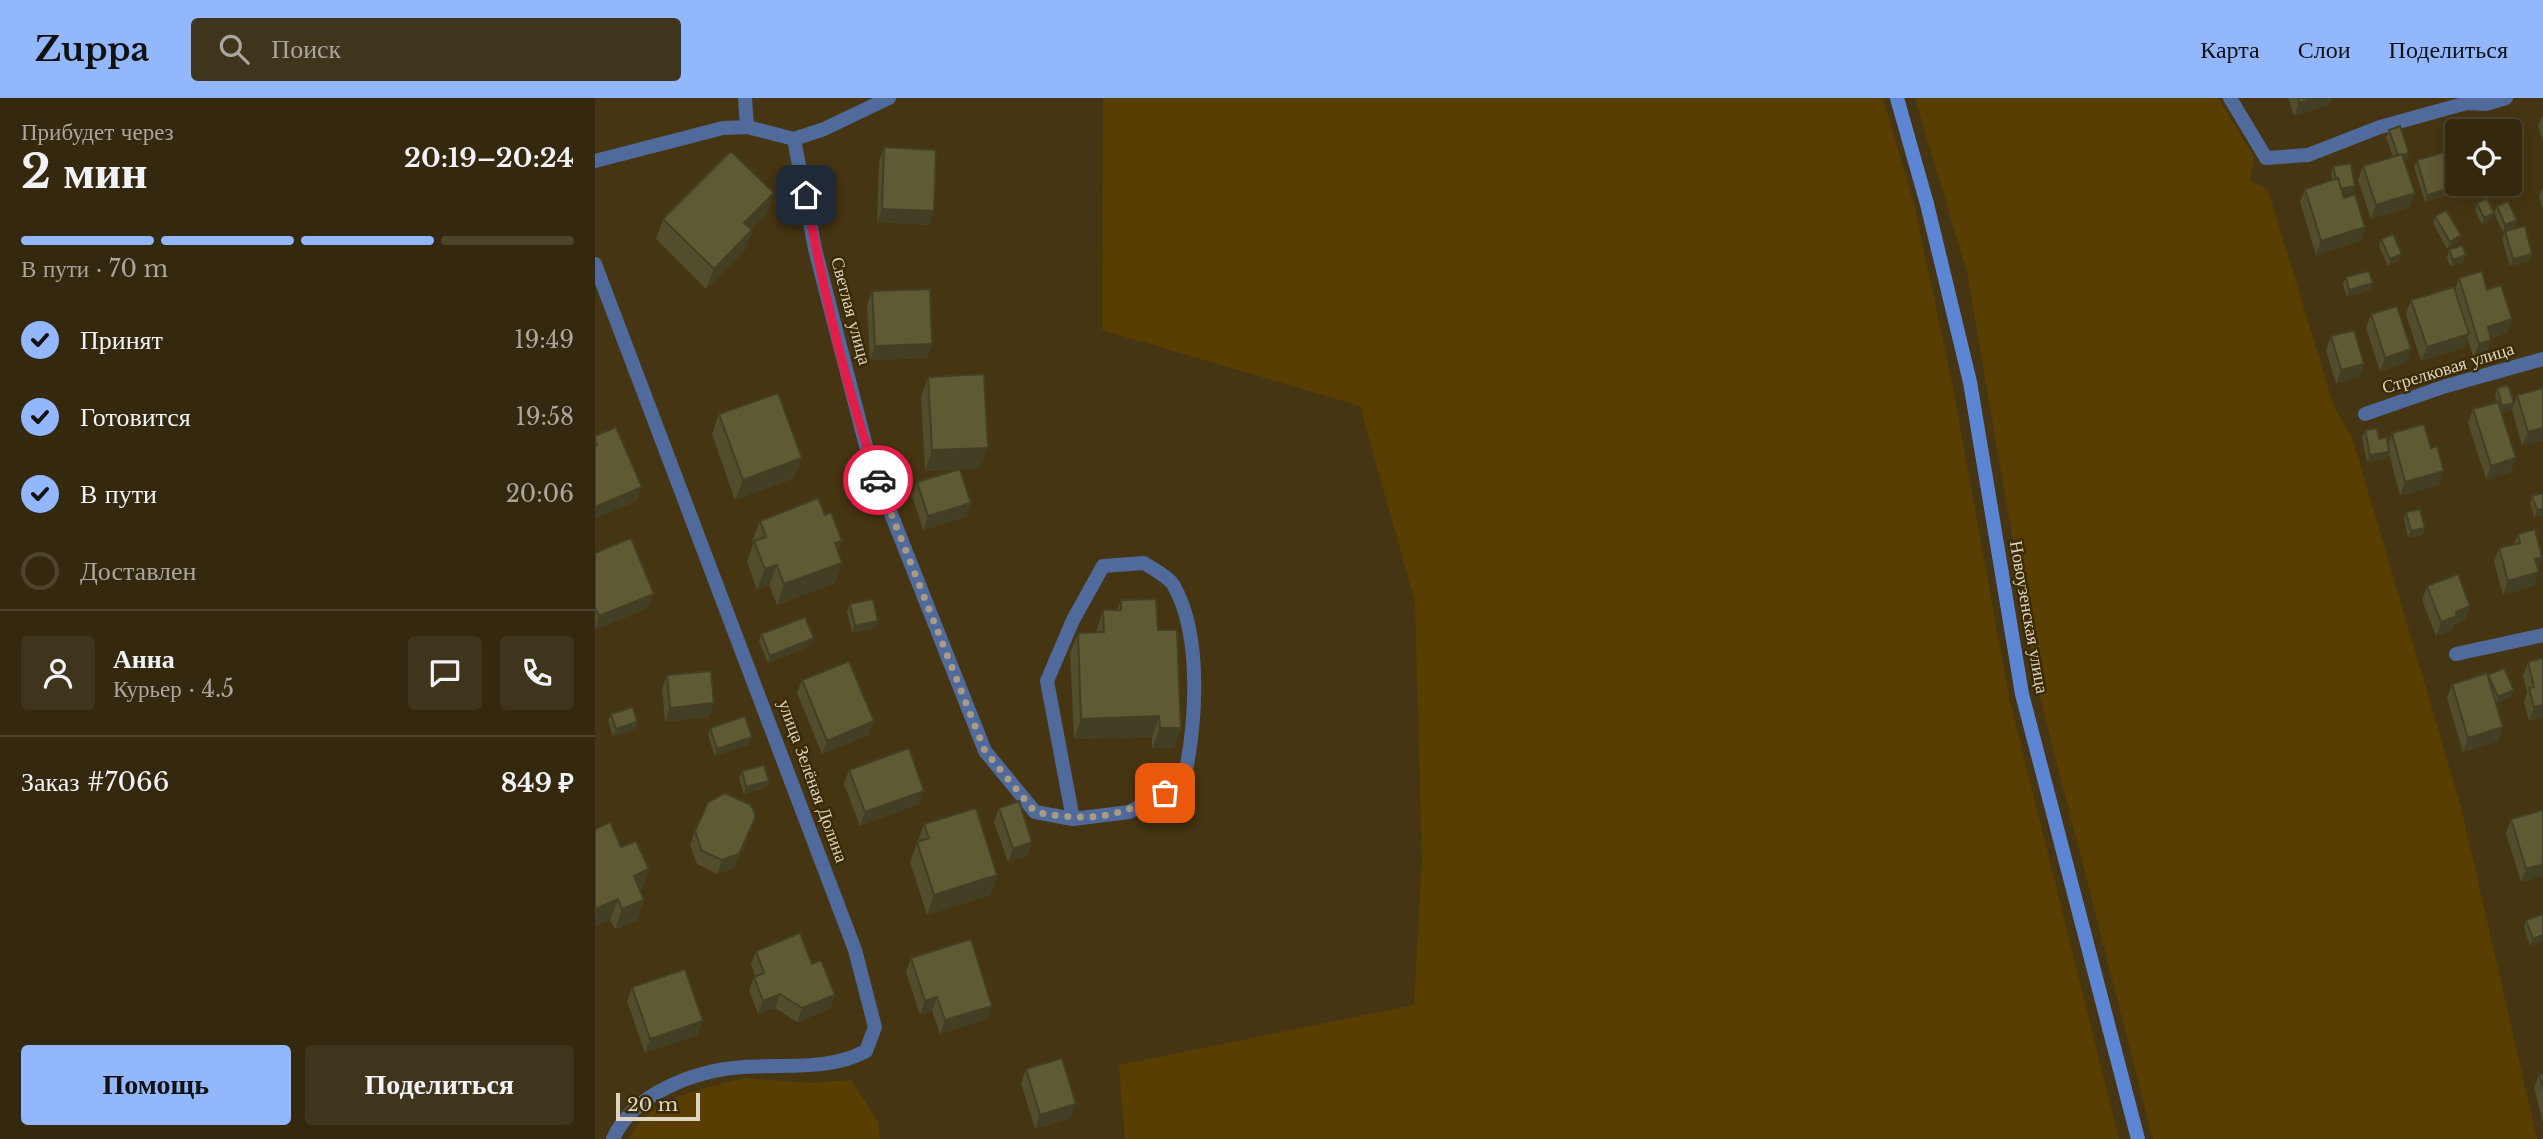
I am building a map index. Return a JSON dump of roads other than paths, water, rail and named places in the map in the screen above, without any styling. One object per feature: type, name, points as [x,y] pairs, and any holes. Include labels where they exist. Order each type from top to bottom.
[{"type":"main road","name":"Новоузенская улица","points":[[1897,98],[1927,204],[1970,382],[2022,694],[2138,1139]]},
{"type":"street","points":[[745,98],[747,127]]},
{"type":"street","points":[[595,161],[723,128],[747,127],[794,139],[824,129],[889,98]]},
{"type":"street","points":[[2229,98],[2266,158],[2308,155],[2380,127],[2467,103],[2486,104],[2506,98]]},
{"type":"street","name":"Светлая улица","points":[[794,139],[815,249],[866,446],[882,491],[985,751],[1035,812],[1073,819],[1129,812],[1183,784],[1193,743],[1191,632],[1173,583],[1144,563],[1103,566],[1073,620],[1048,681],[1073,819]]},
{"type":"street","name":"улица Зелёная Долина","points":[[595,264],[855,950],[875,1027],[866,1051],[847,1062],[741,1067],[677,1082],[643,1100],[619,1124],[613,1139]]},
{"type":"street","name":"Стрелковая улица","points":[[2365,414],[2446,386],[2543,359]]},
{"type":"street","points":[[2456,654],[2543,635]]}]
